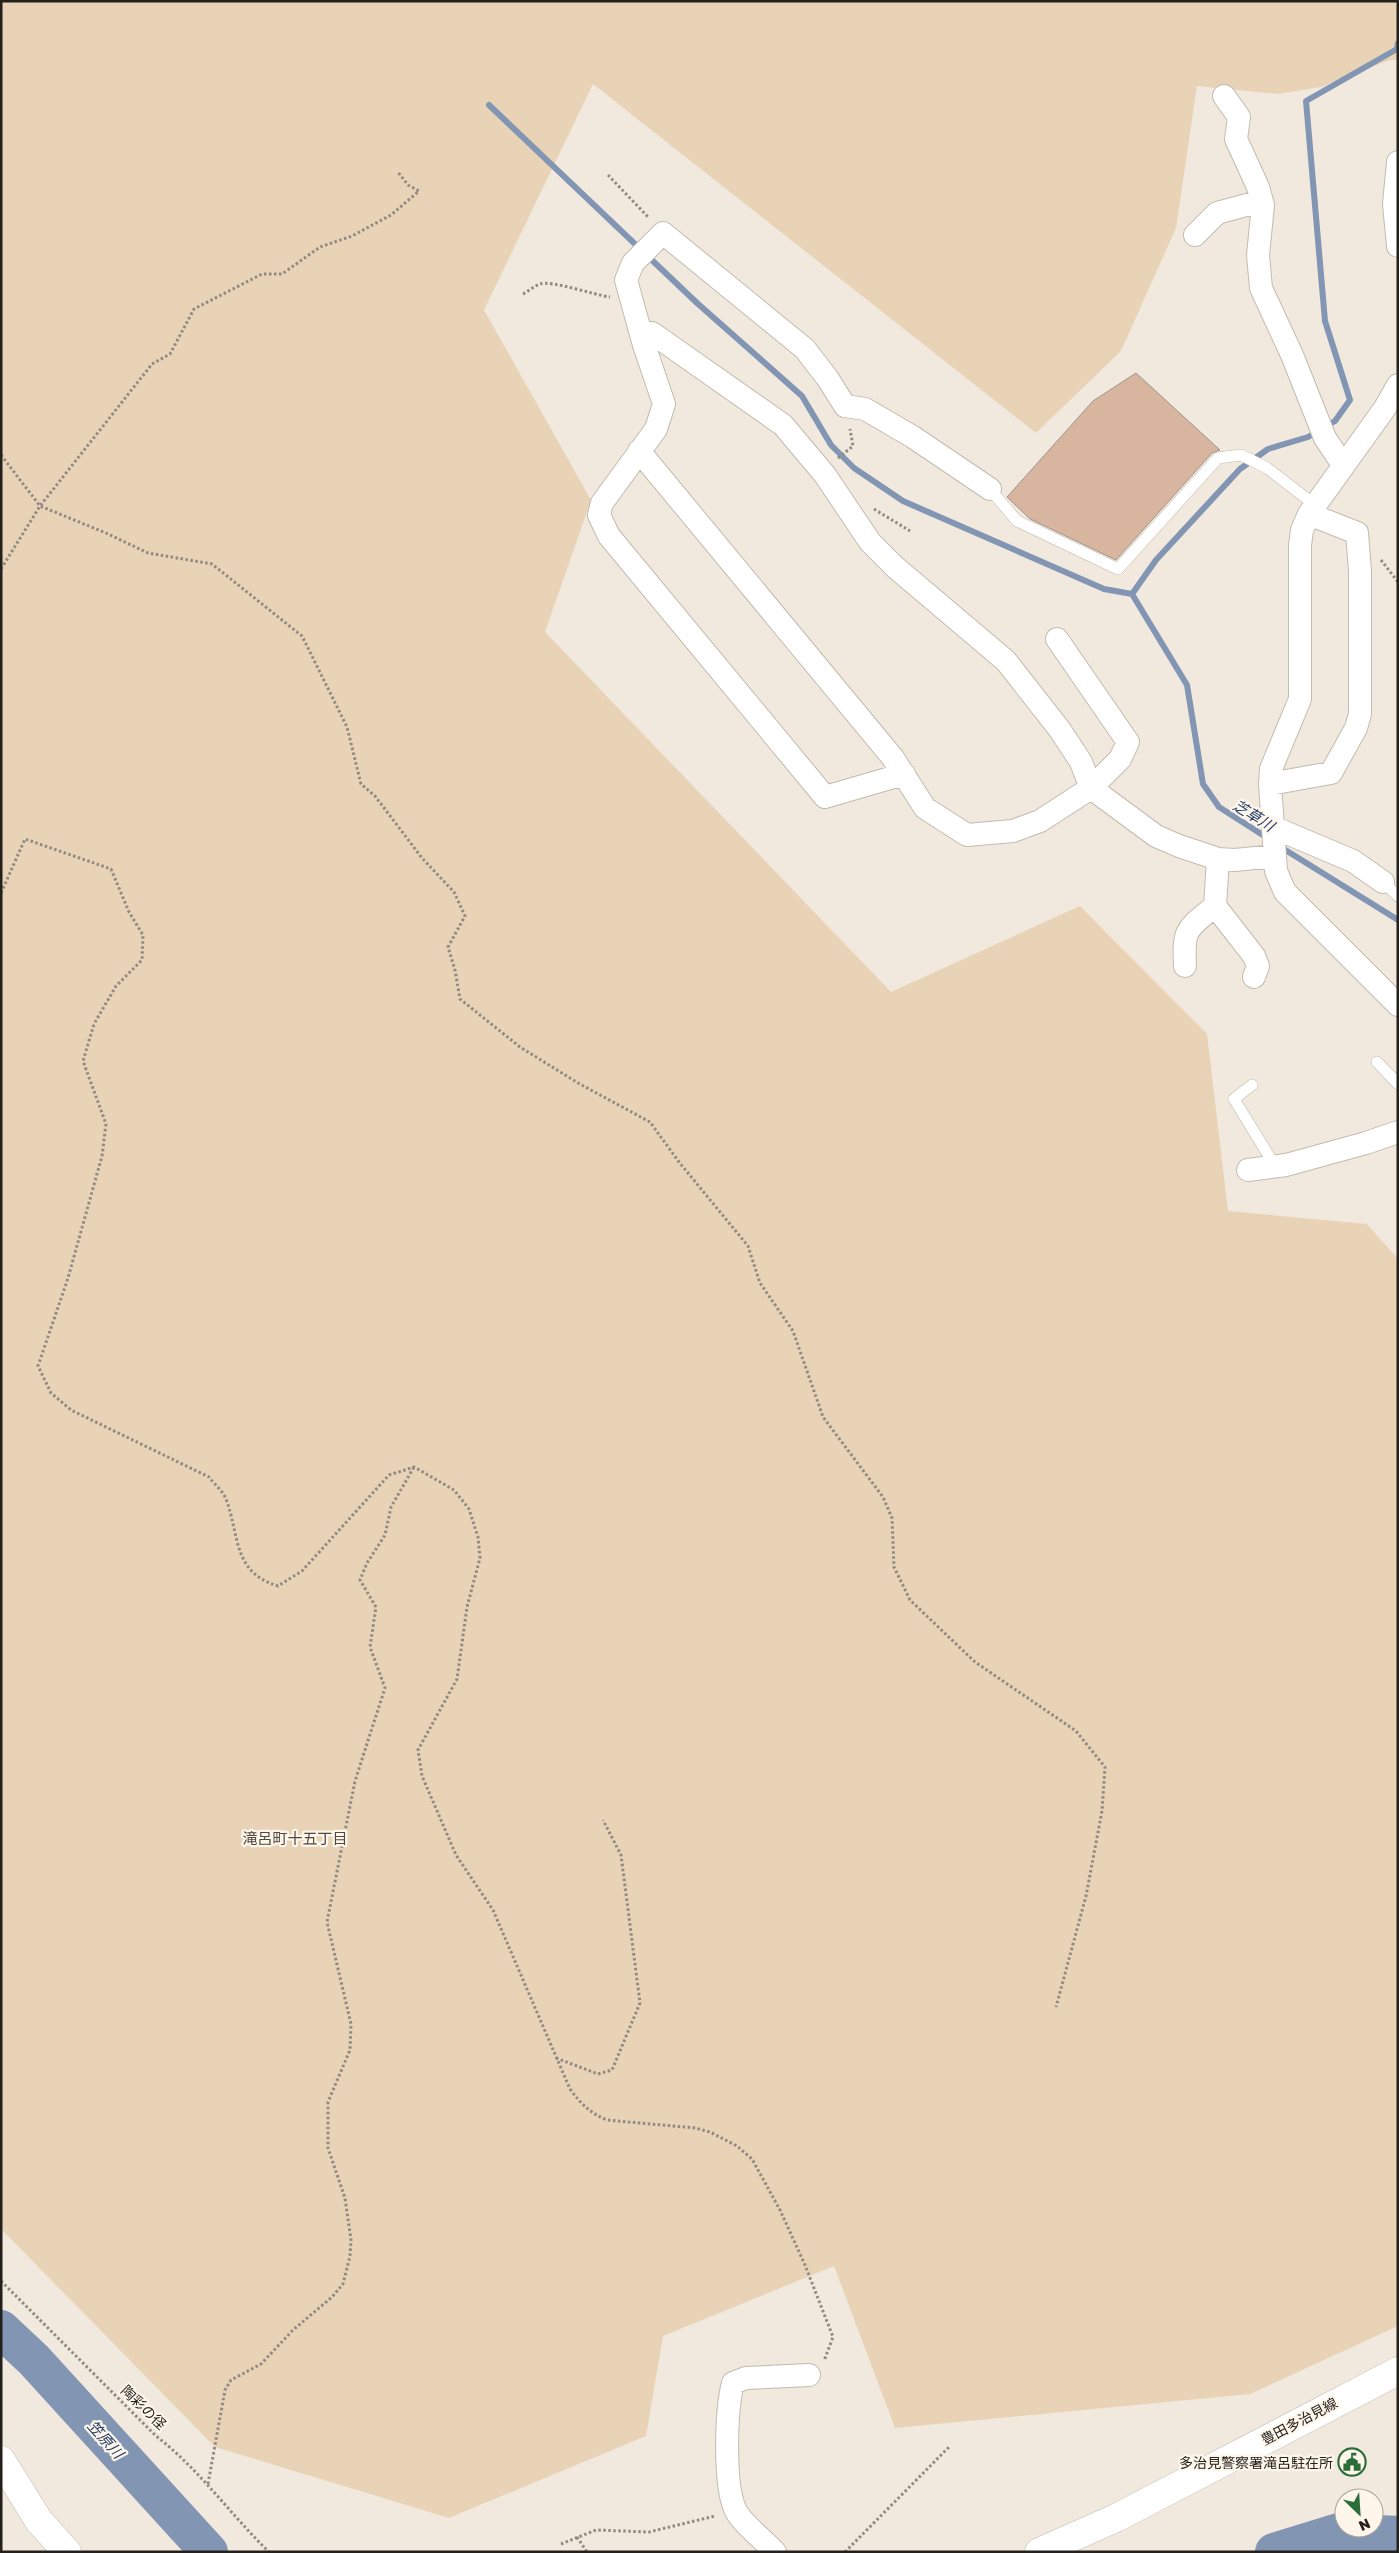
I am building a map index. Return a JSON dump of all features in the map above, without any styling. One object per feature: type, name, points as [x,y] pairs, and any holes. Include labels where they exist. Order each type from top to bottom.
[{"type":"main road","name":"豊田多治見線","points":[[1039,2552],[1116,2518],[1398,2371]]},
{"type":"main road","points":[[1,2460],[39,2521],[67,2552]]},
{"type":"street","points":[[1224,96],[1239,117],[1236,139],[1258,187],[1261,201],[1263,218],[1258,255],[1261,288],[1292,356],[1321,430],[1343,465]]},
{"type":"street","points":[[1398,162],[1394,204],[1398,246]]},
{"type":"street","points":[[1195,235],[1217,213],[1261,201]]},
{"type":"street","points":[[904,774],[825,798],[609,536],[599,515],[602,504],[656,428],[664,404],[626,280],[633,263],[660,236],[805,349],[828,379],[845,406],[865,409],[881,418],[913,437],[990,489]]},
{"type":"street","points":[[641,332],[652,333],[783,424],[825,475],[870,542],[895,567],[1006,661],[1060,730],[1081,762],[1091,788],[1156,836],[1179,846],[1218,859],[1235,860],[1275,856]]},
{"type":"street","points":[[1398,385],[1385,408],[1312,510],[1302,530],[1300,545],[1300,699],[1271,769],[1270,784],[1275,828],[1276,871],[1285,892],[1398,1005]]},
{"type":"street","points":[[639,451],[893,758],[925,808],[967,835],[1012,831],[1040,821],[1091,788],[1120,759],[1128,742],[1058,639]]},
{"type":"street","points":[[1270,784],[1331,774],[1356,728],[1360,714],[1360,571],[1357,533],[1312,510]]},
{"type":"street","points":[[1275,828],[1353,861],[1390,889]]},
{"type":"street","points":[[1218,859],[1215,906],[1254,956],[1258,966],[1254,977]]},
{"type":"street","points":[[1184,966],[1184,940],[1188,928],[1215,906]]},
{"type":"street","points":[[1248,1170],[1275,1166],[1366,1143],[1398,1132]]},
{"type":"street","points":[[776,2552],[738,2514],[731,2498],[728,2448],[730,2395],[733,2383],[746,2378],[809,2375]]},
{"type":"lane","points":[[990,489],[1017,521],[1118,569],[1218,458],[1241,455],[1267,468],[1312,510]]},
{"type":"lane","points":[[1377,1062],[1398,1084]]},
{"type":"lane","points":[[1252,1085],[1234,1098],[1275,1166]]},
{"type":"path","points":[[1,569],[40,506],[152,364],[170,354],[194,309],[262,274],[282,274],[320,247],[352,236],[392,215],[419,191],[408,185],[397,171]]},
{"type":"path","points":[[608,174],[660,236]]},
{"type":"path","points":[[523,294],[542,284],[561,285],[595,295],[611,297],[630,290]]},
{"type":"path","points":[[831,465],[852,446]]},
{"type":"path","points":[[1,455],[40,506],[106,533],[148,553],[212,564],[302,636],[347,727],[361,784],[375,796],[422,858],[454,892],[465,916],[448,947],[455,970],[460,999],[520,1047],[578,1083],[650,1122],[679,1162],[748,1246],[760,1283],[793,1331],[823,1418],[883,1497],[892,1518],[894,1567],[910,1600],[975,1662],[1076,1731],[1105,1767],[1102,1811],[1086,1896],[1056,2007]]},
{"type":"path","points":[[1386,566],[1398,582]]},
{"type":"path","points":[[1,893],[25,839],[111,869],[129,912],[143,935],[142,960],[116,986],[94,1024],[83,1061],[106,1124],[102,1156],[68,1278],[38,1366],[50,1393],[71,1410],[209,1477],[225,1497],[242,1560],[262,1581],[278,1586],[302,1571],[389,1475],[414,1467],[454,1490],[469,1509],[478,1536],[480,1558],[467,1607],[457,1679],[418,1750],[422,1776],[456,1855],[493,1910],[570,2089],[581,2104],[594,2114],[607,2120],[695,2128],[710,2132],[737,2146],[752,2159],[780,2210],[805,2265],[833,2337],[825,2360],[809,2375]]},
{"type":"path","points":[[208,2484],[225,2390],[231,2380],[261,2364],[292,2330],[332,2298],[343,2284],[350,2256],[351,2240],[345,2198],[328,2148],[328,2102],[350,2050],[352,2024],[327,1922],[354,1781],[385,1688],[370,1647],[376,1607],[360,1580],[367,1563],[385,1535],[391,1507],[414,1467]]},
{"type":"path","points":[[556,2058],[598,2074],[612,2070],[640,2003],[620,1855],[603,1820]]},
{"type":"path","name":"陶彩の径","points":[[1,2281],[156,2436],[174,2450],[208,2484],[243,2527],[268,2552]]},
{"type":"path","points":[[845,2552],[950,2446]]},
{"type":"path","points":[[561,2544],[596,2530],[649,2532],[719,2515],[738,2514]]},
{"type":"path","points":[[577,2537],[587,2552]]},
{"type":"shaded area","points":[[1,1],[1398,1],[1398,59],[1387,61],[1321,87],[1278,94],[1197,86],[1176,228],[1121,351],[1036,433],[593,84],[484,310],[591,500],[545,632],[891,992],[1080,906],[1207,1034],[1228,1211],[1367,1224],[1398,1259],[1398,2326],[1250,2394],[895,2428],[834,2266],[663,2336],[646,2436],[449,2518],[215,2447],[1,2229]]},
{"type":"building","points":[[1136,373],[1220,450],[1212,453],[1116,560],[1030,519],[1007,497],[1093,401]]},
{"type":"waterway","points":[[1132,594],[1156,560],[1240,469],[1268,449],[1308,437],[1335,421],[1350,400],[1325,321],[1306,101],[1397,49],[1398,43]]},
{"type":"waterway","points":[[489,105],[697,303],[802,396],[831,445],[854,468],[903,501],[1104,589],[1132,594]]},
{"type":"waterway","name":"芝草川","points":[[1132,594],[1187,685],[1203,784],[1219,807],[1269,839]]},
{"type":"waterway","name":"芝草川","points":[[1279,846],[1398,920]]},
{"type":"waterway","name":"笠原川","points":[[1,2329],[34,2360],[209,2552]]},
{"type":"waterway","name":"笠原川","points":[[1274,2552],[1339,2532],[1398,2535]]},
{"type":"place","name":"多治見警察署滝呂駐在所","points":[[1352,2462]]},
{"type":"district","name":"滝呂町十五丁目","points":[[295,1838]]}]
